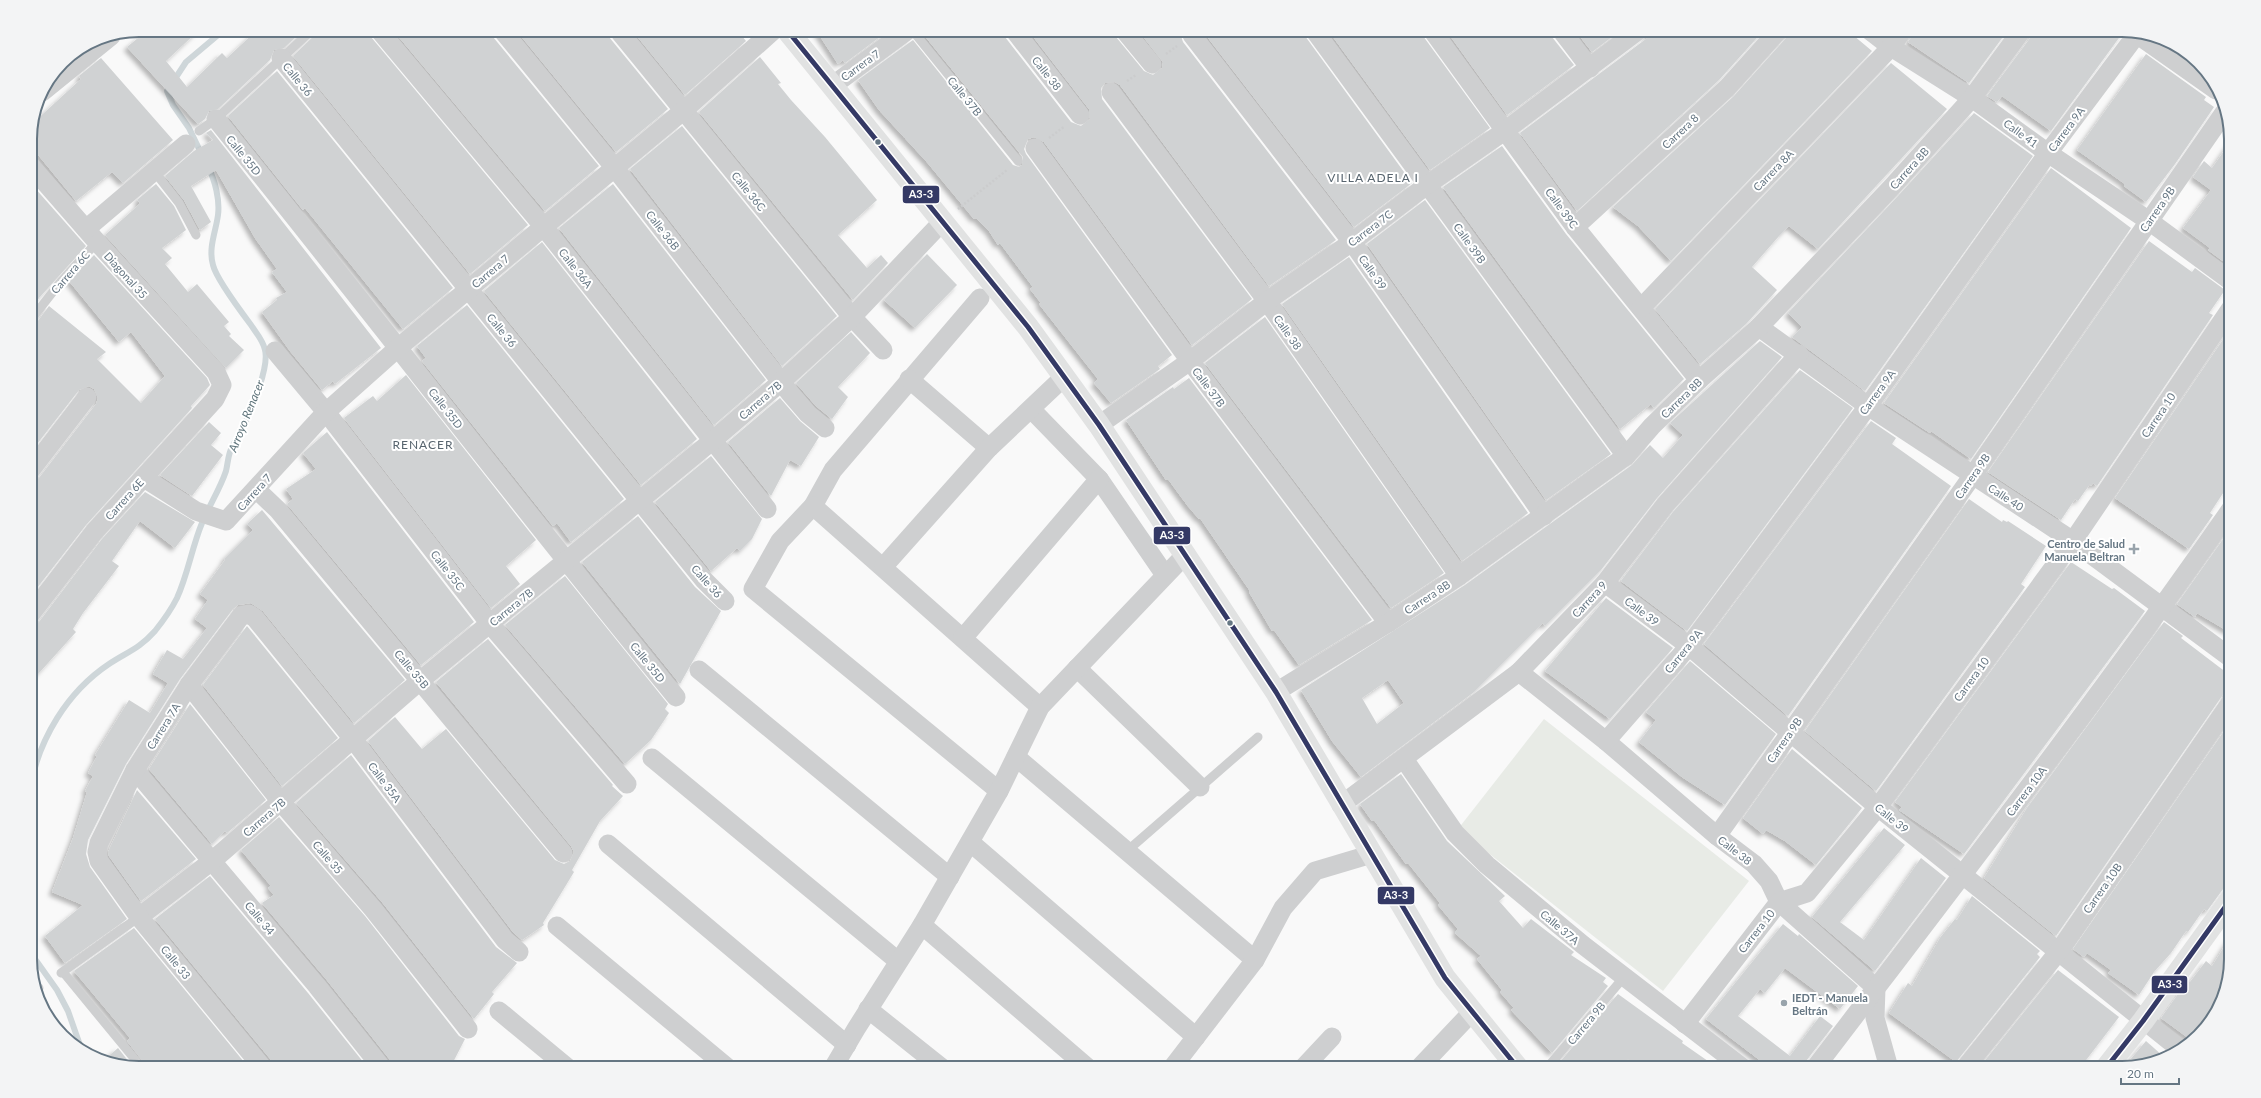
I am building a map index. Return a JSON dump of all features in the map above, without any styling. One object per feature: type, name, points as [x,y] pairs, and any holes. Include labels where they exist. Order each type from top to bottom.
[{"type":"main road","points":[[793,37],[943,221],[1028,328],[1099,425],[1186,554],[1276,692],[1341,806],[1372,854],[1445,978],[1512,1061]]},
{"type":"main road","points":[[2112,1061],[2143,1021],[2224,909]]},
{"type":"street","name":"Calle 36A","points":[[385,37],[543,226],[767,509]]},
{"type":"street","name":"Calle 36B","points":[[508,37],[614,168],[781,382],[808,414],[825,428]]},
{"type":"street","name":"Calle 36C","points":[[624,37],[683,112],[852,317],[883,350]]},
{"type":"street","name":"Carrera 7","points":[[144,478],[196,511],[217,519],[226,520],[326,412],[398,346],[683,112],[766,37]]},
{"type":"street","name":"Carrera 7","points":[[832,86],[898,37]]},
{"type":"street","name":"Calle 38","points":[[1019,37],[1080,115]]},
{"type":"street","points":[[1130,37],[1152,64]]},
{"type":"street","name":"Calle 39","points":[[1194,37],[1352,242],[1544,516]]},
{"type":"street","name":"Calle 39B","points":[[1319,37],[1626,456]]},
{"type":"street","name":"Calle 39C","points":[[1437,37],[1576,227],[1699,380]]},
{"type":"street","points":[[1566,37],[1590,68]]},
{"type":"street","name":"Carrera 7C","points":[[1099,425],[1190,361],[1267,301],[1352,242],[1427,185],[1506,130],[1630,37]]},
{"type":"street","name":"Carrera 8","points":[[1576,227],[1727,88],[1773,37]]},
{"type":"street","name":"Calle 41","points":[[1878,37],[1891,47],[1972,98],[2048,153],[2149,221],[2224,276]]},
{"type":"street","name":"Carrera 8A","points":[[1641,308],[1891,47],[1898,37]]},
{"type":"street","name":"Carrera 8B","points":[[1276,692],[1388,623],[1459,576],[1626,456],[1652,426],[1699,380],[1759,327],[1890,189],[1972,98],[2017,37]]},
{"type":"street","name":"Carrera 9A","points":[[1606,742],[1689,646],[1868,406],[2048,153],[2133,38]]},
{"type":"street","points":[[2144,39],[2208,84]]},
{"type":"street","points":[[55,81],[100,45]]},
{"type":"street","name":"Calle 36","points":[[281,58],[704,580],[725,601]]},
{"type":"street","name":"Calle 38","points":[[1111,92],[1267,301],[1459,576]]},
{"type":"street","name":"Carrera 9B","points":[[1716,836],[1973,475],[2221,117]]},
{"type":"street","name":"Calle 35D","points":[[216,119],[398,346],[566,562],[676,697]]},
{"type":"street","points":[[91,236],[154,171],[193,138]]},
{"type":"street","name":"Calle 37B","points":[[1035,148],[1190,361],[1388,623]]},
{"type":"street","name":"Diagonal 35","points":[[37,173],[91,236],[216,372],[222,385]]},
{"type":"street","name":"Carrera 7B","points":[[140,917],[212,861],[421,680],[566,562],[781,382],[852,317],[943,221]]},
{"type":"street","points":[[980,298],[909,379],[833,470],[814,506],[780,541],[753,589],[999,791]]},
{"type":"street","name":"Carrera 10","points":[[1685,1024],[1779,902],[1807,894],[1878,807],[2073,541],[2224,318]]},
{"type":"street","name":"Calle 40","points":[[1759,327],[1799,354],[1868,406],[2073,541],[2224,653]]},
{"type":"street","name":"Calle 35C","points":[[276,351],[326,412],[490,624],[627,784]]},
{"type":"street","name":"Carrera 9","points":[[1341,806],[1519,672],[1605,583],[1666,505],[1799,354]]},
{"type":"street","points":[[884,566],[989,448],[1064,377]]},
{"type":"street","points":[[909,379],[989,448]]},
{"type":"street","name":"Carrera 6E","points":[[37,607],[94,532],[215,399],[222,385]]},
{"type":"street","points":[[37,462],[86,397]]},
{"type":"street","points":[[1031,409],[1098,479],[1165,575]]},
{"type":"street","points":[[963,638],[1098,479]]},
{"type":"street","name":"Calle 35B","points":[[256,489],[278,510],[421,680],[563,853]]},
{"type":"street","points":[[814,506],[884,566],[1040,707]]},
{"type":"street","name":"Carrera 10A","points":[[1820,1061],[1963,876],[2162,608],[2224,519]]},
{"type":"street","points":[[837,1061],[868,1009],[922,925],[950,877],[999,791],[1040,707],[1186,554]]},
{"type":"street","name":"Calle 39","points":[[1605,583],[1689,646],[1878,807],[2175,1046]]},
{"type":"street","name":"Carrera 7A","points":[[97,852],[99,843],[135,770],[189,685],[240,616],[249,614]]},
{"type":"street","name":"Calle 35A","points":[[249,614],[255,618],[353,739],[505,940],[519,952]]},
{"type":"street","points":[[1077,668],[1200,787]]},
{"type":"street","points":[[699,670],[950,877]]},
{"type":"street","name":"Calle 38","points":[[1519,672],[1606,742],[1716,836],[1754,864],[1768,881],[1779,902],[1876,988]]},
{"type":"street","name":"Calle 35","points":[[189,685],[281,802],[373,909],[468,1029]]},
{"type":"street","name":"Carrera 10B","points":[[1971,1061],[2059,951],[2224,712]]},
{"type":"street","points":[[1016,757],[1255,960]]},
{"type":"street","points":[[652,758],[898,961]]},
{"type":"street","name":"Calle 37A","points":[[1404,759],[1455,833],[1487,865],[1624,977],[1734,1061]]},
{"type":"street","name":"Calle 34","points":[[135,770],[376,1061]]},
{"type":"street","points":[[970,842],[1196,1037]]},
{"type":"street","points":[[608,844],[847,1045]]},
{"type":"street","name":"Calle 33","points":[[97,852],[99,861],[140,917],[257,1061]]},
{"type":"street","points":[[1177,1061],[1255,960],[1283,908],[1315,871],[1372,854]]},
{"type":"street","points":[[922,925],[1080,1061]]},
{"type":"street","points":[[557,926],[720,1061]]},
{"type":"street","points":[[1876,988],[1875,1018],[1887,1061]]},
{"type":"street","points":[[868,1009],[933,1061]]},
{"type":"street","points":[[499,1011],[560,1061]]},
{"type":"street","points":[[1426,1061],[1472,1012]]},
{"type":"street","points":[[1310,1061],[1332,1037]]},
{"type":"lane","points":[[193,138],[216,119],[304,37]]},
{"type":"lane","name":"Calle 37B","points":[[918,37],[1018,161]]},
{"type":"lane","points":[[154,171],[179,203],[196,235]]},
{"type":"lane","name":"Carrera 6C","points":[[37,312],[59,284],[91,236]]},
{"type":"lane","points":[[1127,851],[1258,737]]},
{"type":"lane","name":"Carrera 7B","points":[[136,1061],[62,972],[140,917]]},
{"type":"lane","name":"Carrera 9B","points":[[1553,1061],[1624,977]]},
{"type":"shaded area","points":[[1544,719],[1749,881],[1663,991],[1458,829]]},
{"type":"building","points":[[139,37],[192,37],[166,61],[187,87],[222,53],[227,58],[250,37],[296,37],[284,48],[274,50],[270,60],[218,109],[209,111],[205,119],[198,124],[127,47]]},
{"type":"building","points":[[313,37],[371,37],[528,225],[470,274],[293,56]]},
{"type":"building","points":[[399,37],[493,37],[599,166],[545,211]]},
{"type":"building","points":[[522,37],[609,37],[668,109],[616,152]]},
{"type":"building","points":[[638,37],[743,37],[746,41],[685,95]]},
{"type":"building","points":[[821,37],[880,37],[845,63],[843,60],[838,64]]},
{"type":"building","points":[[926,37],[1005,37],[1071,122],[1081,126],[1090,119],[1089,109],[1033,37],[1116,37],[1144,71],[1153,75],[1162,68],[1163,62],[1143,37],[1181,37],[1183,42],[1336,240],[1269,286],[1120,85],[1115,82],[1105,83],[1101,88],[1102,99],[1252,299],[1192,345],[1044,142],[1034,137],[1028,139],[1024,149],[1026,154],[1172,355],[1158,366],[1160,369],[1111,403],[1094,383],[1098,379],[1039,304],[1041,303],[1030,289],[1033,287],[1000,243],[998,245],[989,231],[976,218],[974,219],[926,161],[879,110],[858,80],[913,40],[1013,165],[1019,167],[1022,165],[1023,157]]},
{"type":"building","points":[[1207,37],[1306,37],[1412,183],[1354,227]]},
{"type":"building","points":[[1333,37],[1424,37],[1490,128],[1430,170]]},
{"type":"building","points":[[1451,37],[1552,37],[1574,65],[1507,115]]},
{"type":"building","points":[[1580,37],[1612,37],[1592,52]]},
{"type":"building","points":[[1647,37],[1758,37],[1719,80],[1577,211],[1520,133]]},
{"type":"building","points":[[1787,37],[1855,37],[1872,51],[1671,261],[1638,226],[1613,207],[1734,96]]},
{"type":"building","points":[[1911,37],[2003,37],[1969,83],[1908,42]]},
{"type":"building","points":[[2031,37],[2120,37],[2051,131],[2002,96],[1997,102],[1987,96]]},
{"type":"building","points":[[2146,54],[2206,97],[2204,100],[2214,107],[2175,164],[2146,202],[2124,186],[2125,184],[2077,150]]},
{"type":"building","points":[[760,57],[781,83],[778,84],[791,100],[825,137],[877,200],[838,235],[867,268],[881,255],[888,263],[853,300],[699,112]]},
{"type":"building","points":[[101,58],[173,140],[123,183],[112,172],[76,201],[37,154],[37,133],[39,117],[81,79],[79,76]]},
{"type":"building","points":[[1891,63],[1947,109],[1818,249],[1789,226],[1779,236],[1752,267],[1777,290],[1746,324],[1700,364],[1655,309]]},
{"type":"building","points":[[277,71],[453,288],[403,329],[305,208],[303,210],[228,116]]},
{"type":"building","points":[[1974,113],[2033,156],[1865,391],[1792,337],[1802,327],[1788,313]]},
{"type":"building","points":[[682,126],[837,316],[782,366],[630,169]]},
{"type":"building","points":[[211,130],[381,348],[335,384],[333,381],[322,390],[290,351],[262,312],[277,300],[276,298],[287,292],[272,272],[277,269],[255,238],[216,170],[191,186],[211,222],[200,230],[184,200],[165,176],[194,151],[213,140],[206,133]]},
{"type":"building","points":[[1502,146],[1566,234],[1684,379],[1654,408],[1651,404],[1620,429],[1443,187]]},
{"type":"building","points":[[2224,151],[2224,262],[2208,250],[2210,248],[2183,228],[2211,190],[2193,177],[2204,161],[2212,168]]},
{"type":"building","points":[[2051,168],[2131,228],[1971,459],[1931,431],[1930,433],[1884,403]]},
{"type":"building","points":[[156,184],[174,206],[186,230],[162,248],[172,258],[165,264],[188,292],[197,284],[229,322],[224,326],[231,334],[229,336],[244,350],[226,368],[105,235],[140,203],[137,200]]},
{"type":"building","points":[[613,184],[766,380],[714,425],[559,228]]},
{"type":"building","points":[[37,190],[86,246],[37,301]]},
{"type":"building","points":[[1425,200],[1611,454],[1546,500],[1367,244]]},
{"type":"building","points":[[2149,241],[2192,272],[2195,268],[2224,289],[2209,313],[2213,315],[2097,486],[2093,483],[2091,486],[2090,484],[2078,501],[2075,499],[2061,520],[1988,472]]},
{"type":"building","points":[[542,242],[697,439],[641,485],[484,291]]},
{"type":"building","points":[[927,254],[957,285],[915,328],[884,300]]},
{"type":"building","points":[[94,255],[207,378],[210,385],[191,406],[192,408],[86,525],[37,588],[37,479],[96,404],[98,398],[94,389],[89,386],[79,390],[37,444],[37,322],[49,306],[106,352],[97,359],[141,403],[165,376],[131,332],[119,342],[69,281]]},
{"type":"building","points":[[1349,257],[1528,513],[1462,561],[1282,304]]},
{"type":"building","points":[[467,305],[624,499],[571,542],[557,523],[553,526],[422,361],[426,358],[417,346]]},
{"type":"building","points":[[1265,317],[1444,573],[1391,608],[1205,363]]},
{"type":"building","points":[[851,332],[870,353],[838,387],[848,397],[832,419],[816,406],[796,383]]},
{"type":"building","points":[[2224,338],[2224,492],[2210,513],[2213,515],[2189,549],[2115,498]]},
{"type":"building","points":[[1760,341],[1782,357],[1657,498],[1601,570],[1545,626],[1543,623],[1474,692],[1361,777],[1332,741],[1301,690],[1465,585],[1632,465],[1650,445],[1663,458],[1683,435],[1670,423]],"holes":[[[1388,680],[1404,703],[1377,724],[1362,698]]]},
{"type":"building","points":[[1800,370],[1853,408],[1687,631],[1621,581],[1673,512]]},
{"type":"building","points":[[406,375],[536,540],[506,566],[520,584],[491,608],[344,418],[373,396],[377,401]]},
{"type":"building","points":[[1189,378],[1372,620],[1299,665],[1274,630],[1272,631],[1249,592],[1250,591],[1200,518],[1199,519],[1187,505],[1168,479],[1166,480],[1126,420],[1173,387],[1174,389]]},
{"type":"building","points":[[780,398],[800,421],[819,437],[801,466],[790,460],[771,496],[728,442]]},
{"type":"building","points":[[1871,421],[1896,438],[1892,444],[1951,486],[1788,716],[1704,644]]},
{"type":"building","points":[[209,422],[221,433],[211,445],[223,455],[192,496],[160,475]]},
{"type":"building","points":[[327,432],[474,622],[421,665],[287,504],[293,499],[286,489],[316,469],[303,453]]},
{"type":"building","points":[[711,456],[762,519],[752,539],[740,551],[737,548],[711,571],[655,502]]},
{"type":"building","points":[[145,492],[195,522],[175,548],[140,521],[112,561],[119,566],[83,613],[73,629],[76,632],[37,675],[37,623],[102,539]]},
{"type":"building","points":[[1969,499],[2002,522],[2003,520],[2008,521],[2046,546],[2021,584],[2025,587],[1876,791],[1805,731]]},
{"type":"building","points":[[262,510],[405,680],[354,723],[263,611],[251,603],[238,605],[233,609],[180,679],[126,764],[88,840],[86,854],[90,867],[127,919],[65,963],[45,936],[83,905],[52,892],[73,838],[87,792],[85,791],[93,776],[88,773],[97,756],[95,755],[129,700],[150,713],[168,683],[153,674],[167,650],[183,659],[207,628],[195,619],[208,600],[200,594],[225,560],[224,559],[253,530],[247,524]]},
{"type":"building","points":[[638,516],[695,587],[721,611],[680,684],[582,562]]},
{"type":"building","points":[[2224,538],[2224,629],[2197,613],[2195,617],[2177,604]]},
{"type":"building","points":[[2071,562],[2112,589],[2114,588],[2145,611],[1964,854],[1899,810],[1902,807],[1895,802]]},
{"type":"building","points":[[565,576],[668,704],[665,709],[669,713],[651,740],[625,764],[505,625]]},
{"type":"building","points":[[1606,598],[1673,648],[1610,719],[1545,671]]},
{"type":"building","points":[[2164,622],[2183,636],[2181,638],[2224,671],[2224,695],[2056,936],[1984,878],[2027,808]]},
{"type":"building","points":[[247,626],[338,738],[282,786],[203,685]]},
{"type":"building","points":[[488,639],[613,785],[612,786],[623,796],[600,821],[572,870],[574,872],[543,923],[544,925],[522,940],[513,932],[368,741],[395,717],[422,749],[446,729],[555,860],[564,864],[570,861],[574,852],[571,846],[436,682]]},
{"type":"building","points":[[1690,661],[1776,734],[1725,805],[1682,777],[1639,742],[1656,720],[1646,712]]},
{"type":"building","points":[[190,704],[266,800],[227,833],[225,831],[212,844],[149,769]]},
{"type":"building","points":[[2224,731],[2224,888],[2207,911],[2204,909],[2188,932],[2186,931],[2171,953],[2154,972],[2139,995],[2108,973],[2111,970],[2087,953],[2084,957],[2073,949]]},
{"type":"building","points":[[1792,749],[1862,808],[1816,865],[1785,841],[1766,830],[1763,834],[1743,818]]},
{"type":"building","points":[[351,755],[496,947],[517,963],[492,992],[494,994],[474,1019],[382,902],[296,803]]},
{"type":"building","points":[[1401,774],[1447,841],[1505,896],[1499,901],[1523,928],[1531,919],[1574,952],[1571,955],[1606,978],[1603,982],[1608,986],[1552,1053],[1511,1010],[1514,1008],[1500,992],[1502,990],[1477,959],[1481,956],[1455,933],[1458,929],[1438,905],[1440,903],[1408,863],[1406,864],[1374,820],[1372,821],[1360,804]]},
{"type":"building","points":[[137,790],[196,859],[141,901],[109,856],[108,852]]},
{"type":"building","points":[[279,817],[365,916],[459,1036],[465,1039],[454,1061],[391,1061],[326,979],[262,903],[274,895],[268,888],[271,886],[241,850]]},
{"type":"building","points":[[1884,828],[1905,845],[1840,922],[1864,940],[1921,858],[1946,878],[1875,971],[1812,917]]},
{"type":"building","points":[[210,876],[308,993],[362,1061],[272,1061],[155,919]]},
{"type":"building","points":[[1972,896],[2040,951],[2037,954],[2040,957],[1957,1061],[1955,1061],[1889,1013],[1908,983],[1912,986],[1940,938],[1955,919],[1957,920]]},
{"type":"building","points":[[1783,924],[1798,936],[1799,934],[1858,986],[1840,1009],[1785,968],[1765,993],[1760,989],[1738,1016],[1790,1056],[1820,1016],[1833,1026],[1806,1061],[1761,1061],[1706,1019]]},
{"type":"building","points":[[134,928],[243,1061],[143,1061],[127,1041],[130,1038],[74,971]]},
{"type":"building","points":[[2224,947],[2224,965],[2219,992],[2207,1015],[2199,1026],[2187,1037],[2161,1018],[2188,980],[2190,982],[2206,961],[2212,966]]},
{"type":"building","points":[[2058,970],[2119,1017],[2085,1061],[1985,1061]]},
{"type":"building","points":[[1618,994],[1708,1061],[1631,1061],[1628,1059],[1626,1061],[1561,1061]]},
{"type":"building","points":[[2146,1041],[2160,1053],[2142,1059],[2130,1060]]},
{"type":"building","points":[[118,1048],[128,1060],[119,1059],[108,1056]]},
{"type":"waterway","name":"Arroyo Renacer","points":[[202,155],[189,128],[173,105],[167,91],[186,62],[216,37]]},
{"type":"waterway","name":"Arroyo Renacer","points":[[37,761],[57,718],[80,688],[94,675],[149,637],[170,611],[181,589],[195,541],[202,523],[224,478],[231,450],[240,435],[253,405],[261,380],[266,358],[263,343],[224,287],[213,265],[211,252],[218,215],[218,197],[215,184],[208,167]]},
{"type":"waterway","name":"Arroyo Renacer","points":[[37,962],[57,990],[68,1011],[78,1041]]},
{"type":"transit line","name":"A3-3","points":[[793,37],[1028,327],[1099,425],[1276,692],[1445,978],[1512,1061]]},
{"type":"transit line","name":"A3-3","points":[[2112,1061],[2143,1021],[2224,909]]},
{"type":"place","name":"Centro de Salud Manuela Beltran","points":[[2134,549]]},
{"type":"place","name":"IEDT - Manuela Beltrán","points":[[1784,1003]]},
{"type":"district","name":"VILLA ADELA I","points":[[1373,177]]},
{"type":"district","name":"RENACER","points":[[423,444]]}]
